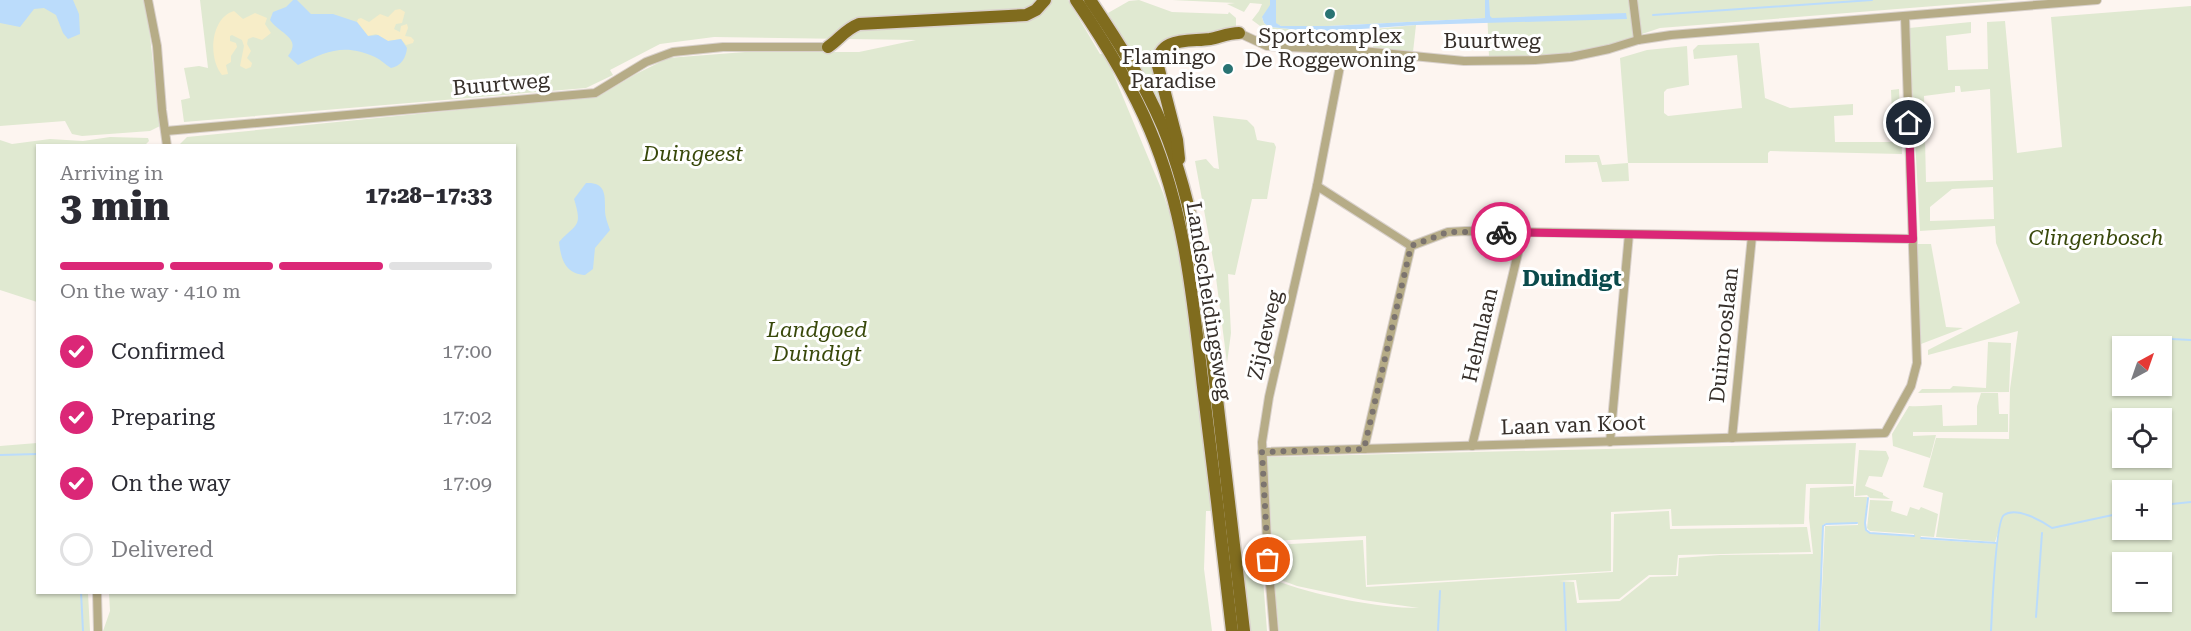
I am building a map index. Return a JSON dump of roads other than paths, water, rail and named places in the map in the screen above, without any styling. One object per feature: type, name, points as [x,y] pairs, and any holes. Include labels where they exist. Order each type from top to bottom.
[{"type":"main road","points":[[828,47],[847,28],[858,24],[1026,15],[1036,10],[1045,0]]},
{"type":"main road","name":"Landscheidingsweg","points":[[1076,0],[1105,44],[1150,129],[1167,175],[1180,222],[1230,556],[1244,631]]},
{"type":"main road","name":"Landscheidingsweg","points":[[1090,0],[1116,39],[1144,88],[1162,126],[1182,181],[1200,258],[1230,556],[1229,606],[1232,631]]},
{"type":"main road","points":[[1182,181],[1177,140],[1158,66],[1159,55],[1165,47],[1176,41],[1210,39],[1239,33]]},
{"type":"main road","points":[[1226,631],[1229,606]]},
{"type":"street","points":[[148,0],[157,46],[167,144]]},
{"type":"street","points":[[1633,0],[1638,40]]},
{"type":"street","name":"Buurtweg","points":[[1239,33],[1267,46],[1464,61],[1535,60],[1571,57],[1608,50],[1638,40],[1671,35],[2097,0]]},
{"type":"street","points":[[1411,246],[1448,232],[1913,239],[1905,17]]},
{"type":"street","name":"Buurtweg","points":[[166,130],[595,93],[646,62],[674,52],[723,47],[828,47]]},
{"type":"street","name":"Zijdeweg","points":[[1274,631],[1262,452],[1269,397],[1317,186],[1341,62],[1341,50]]},
{"type":"street","points":[[1317,186],[1411,246]]},
{"type":"street","name":"Helmlaan","points":[[1472,446],[1523,232]]},
{"type":"street","points":[[1610,442],[1629,234]]},
{"type":"street","name":"Duinrooslaan","points":[[1732,438],[1752,236]]},
{"type":"street","name":"Laan van Koot","points":[[1262,452],[1885,433],[1911,386],[1917,363],[1913,239]]},
{"type":"street","points":[[1364,449],[1411,246]]},
{"type":"street","points":[[97,594],[98,631]]},
{"type":"water","points":[[0,0],[73,0],[79,14],[80,34],[68,39],[56,15],[44,8],[34,9],[20,27],[0,23]]},
{"type":"water","points":[[293,0],[297,0],[311,14],[333,14],[357,22],[368,36],[378,35],[388,41],[401,39],[407,48],[404,58],[398,65],[391,68],[375,57],[364,53],[354,50],[336,50],[298,65],[288,56],[293,45],[291,40],[270,20],[273,12],[286,7]]},
{"type":"water","points":[[1270,0],[1276,0],[1276,23],[1281,26],[1328,26],[1485,18],[1485,0],[1489,0],[1492,18],[1626,13],[1627,19],[1416,25],[1320,32],[1269,27],[1264,23],[1262,17],[1270,5]]},
{"type":"water","points":[[586,183],[593,183],[603,190],[610,230],[595,248],[593,269],[585,275],[573,272],[565,264],[559,242],[574,228],[578,220],[574,199]]},
{"type":"waterway","points":[[1653,15],[1872,0]]},
{"type":"waterway","points":[[2172,339],[2191,340]]},
{"type":"waterway","points":[[0,455],[36,454]]},
{"type":"waterway","points":[[1868,498],[1866,530],[1870,533],[1914,536]]},
{"type":"waterway","points":[[2172,504],[2191,502]]},
{"type":"waterway","points":[[1991,631],[1996,550],[1998,533],[2004,515],[2022,513],[2052,528],[2112,515]]},
{"type":"waterway","points":[[1819,631],[1823,526],[1857,523]]},
{"type":"waterway","points":[[2036,617],[2042,533]]},
{"type":"waterway","points":[[1921,538],[1996,543]]},
{"type":"waterway","points":[[1564,583],[1566,631]]},
{"type":"waterway","points":[[1438,631],[1440,591]]},
{"type":"waterway","points":[[81,594],[83,631]]},
{"type":"place","name":"Sportcomplex De Roggewoning","points":[[1330,14]]},
{"type":"place","name":"Flamingo Paradise","points":[[1228,69]]},
{"type":"district","name":"Duindigt","points":[[1572,278]]},
{"type":"park label","name":"Duingeest","points":[[693,154]]},
{"type":"park label","name":"Clingenbosch","points":[[2096,238]]},
{"type":"park label","name":"Landgoed Duindigt","points":[[817,342]]}]
